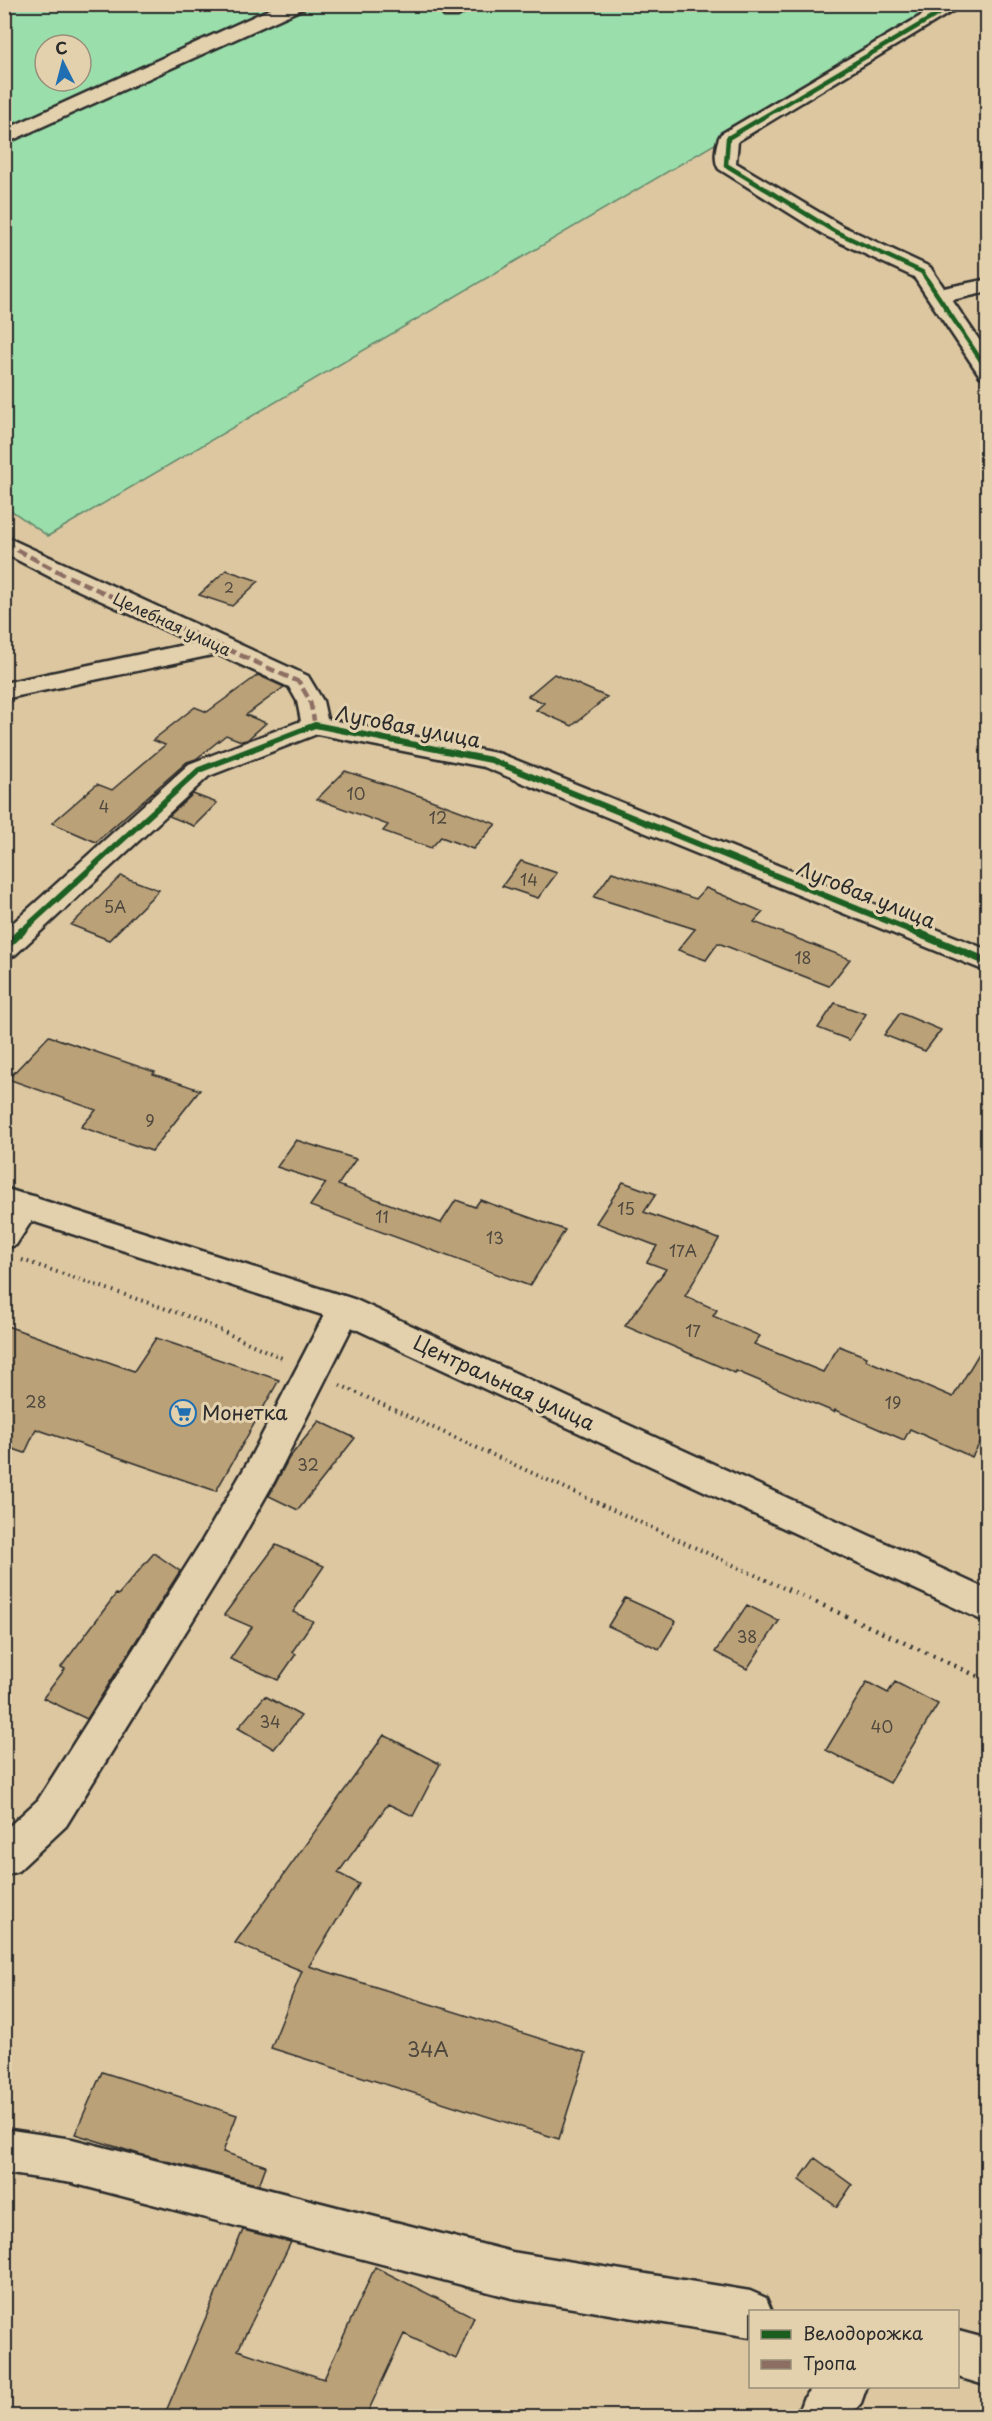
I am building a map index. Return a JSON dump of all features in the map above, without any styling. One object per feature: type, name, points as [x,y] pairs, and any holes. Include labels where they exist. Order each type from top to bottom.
[{"type":"street","points":[[4,138],[297,4]]},
{"type":"street","points":[[955,4],[728,138],[726,165],[834,231],[922,272],[987,371]]},
{"type":"street","points":[[938,296],[987,285]]},
{"type":"street","name":"Целебная улица","points":[[4,543],[63,574],[299,682],[310,701],[315,725]]},
{"type":"street","points":[[4,691],[219,646]]},
{"type":"street","name":"Луговая улица","points":[[4,948],[198,770],[315,725],[491,760],[987,962]]},
{"type":"street","points":[[10,1247],[15,1203]]},
{"type":"street","name":"Центральная улица","points":[[15,1203],[344,1309],[987,1607]]},
{"type":"street","points":[[4,1858],[52,1813],[215,1552],[261,1472],[344,1309]]},
{"type":"street","points":[[4,2151],[72,2161],[512,2275],[749,2314]]},
{"type":"street","points":[[959,2355],[987,2363]]},
{"type":"street","points":[[820,2416],[842,2388]]},
{"type":"path","points":[[10,1247],[193,1318],[987,1681]]},
{"type":"green space","points":[[5,5],[951,5],[48,536],[5,506]]},
{"type":"building","points":[[226,570],[259,581],[232,606],[199,595]]},
{"type":"building","points":[[554,674],[607,697],[572,726],[536,710],[544,703],[528,696]]},
{"type":"building","points":[[258,675],[284,687],[246,715],[266,723],[247,740],[241,741],[226,735],[196,759],[187,762],[96,842],[52,823],[97,784],[112,790],[165,745],[153,740],[195,707],[207,712]]},
{"type":"building","points":[[345,771],[496,824],[473,849],[441,837],[431,848],[383,831],[388,825],[317,799]]},
{"type":"building","points":[[193,794],[217,803],[194,826],[169,816]]},
{"type":"building","points":[[521,861],[557,873],[538,898],[502,886]]},
{"type":"building","points":[[612,872],[696,899],[706,888],[763,912],[754,922],[850,959],[829,986],[718,943],[706,960],[678,950],[695,929],[594,897]]},
{"type":"building","points":[[121,876],[159,890],[109,940],[71,925]]},
{"type":"building","points":[[835,1003],[866,1014],[849,1040],[818,1028]]},
{"type":"building","points":[[900,1013],[941,1030],[925,1051],[884,1035]]},
{"type":"building","points":[[49,1036],[200,1090],[152,1151],[81,1127],[96,1110],[8,1079]]},
{"type":"building","points":[[296,1140],[356,1159],[338,1185],[441,1223],[456,1200],[475,1207],[480,1200],[565,1230],[530,1286],[310,1206],[326,1183],[277,1167]]},
{"type":"building","points":[[623,1182],[656,1194],[644,1212],[719,1239],[685,1296],[717,1310],[713,1316],[760,1336],[754,1344],[823,1372],[839,1346],[953,1397],[987,1340],[987,1430],[972,1457],[910,1429],[904,1440],[835,1410],[834,1412],[736,1371],[735,1373],[625,1326],[666,1269],[647,1262],[657,1246],[596,1223]]},
{"type":"building","name":"Монетка","points":[[4,1325],[134,1371],[156,1338],[279,1380],[216,1491],[36,1429],[25,1453],[4,1446]]},
{"type":"building","points":[[319,1421],[355,1438],[298,1510],[269,1496],[289,1458]]},
{"type":"building","points":[[276,1545],[324,1566],[293,1612],[313,1621],[292,1652],[296,1654],[278,1680],[230,1659],[252,1627],[224,1615]]},
{"type":"building","points":[[154,1553],[180,1571],[87,1719],[43,1698],[65,1669],[61,1667],[116,1594],[118,1595]]},
{"type":"building","points":[[625,1598],[676,1621],[659,1649],[608,1626]]},
{"type":"building","points":[[747,1605],[779,1621],[747,1669],[715,1652]]},
{"type":"building","points":[[867,1682],[888,1693],[895,1682],[938,1704],[890,1783],[826,1750]]},
{"type":"building","points":[[265,1696],[301,1716],[274,1749],[238,1728]]},
{"type":"building","points":[[384,1735],[440,1764],[413,1816],[388,1804],[338,1873],[359,1884],[309,1966],[586,2053],[559,2139],[271,2048],[302,1971],[235,1943]]},
{"type":"building","points":[[102,2072],[237,2115],[223,2152],[266,2166],[259,2185],[139,2154],[75,2134]]},
{"type":"building","points":[[815,2158],[852,2185],[837,2207],[799,2180]]},
{"type":"building","points":[[243,2230],[291,2242],[238,2350],[324,2379],[375,2267],[474,2317],[456,2359],[404,2334],[366,2416],[164,2416]]},
{"type":"marked path","points":[[4,543],[63,574],[299,682],[310,701],[315,725]]},
{"type":"marked path","points":[[4,2352],[7,2416]]},
{"type":"cycle path","points":[[955,4],[728,138],[726,165],[834,231],[922,272],[988,371]]},
{"type":"cycle path","points":[[4,948],[199,770],[315,725],[491,760],[988,962]]},
{"type":"place","name":"Монетка","points":[[183,1413]]}]
